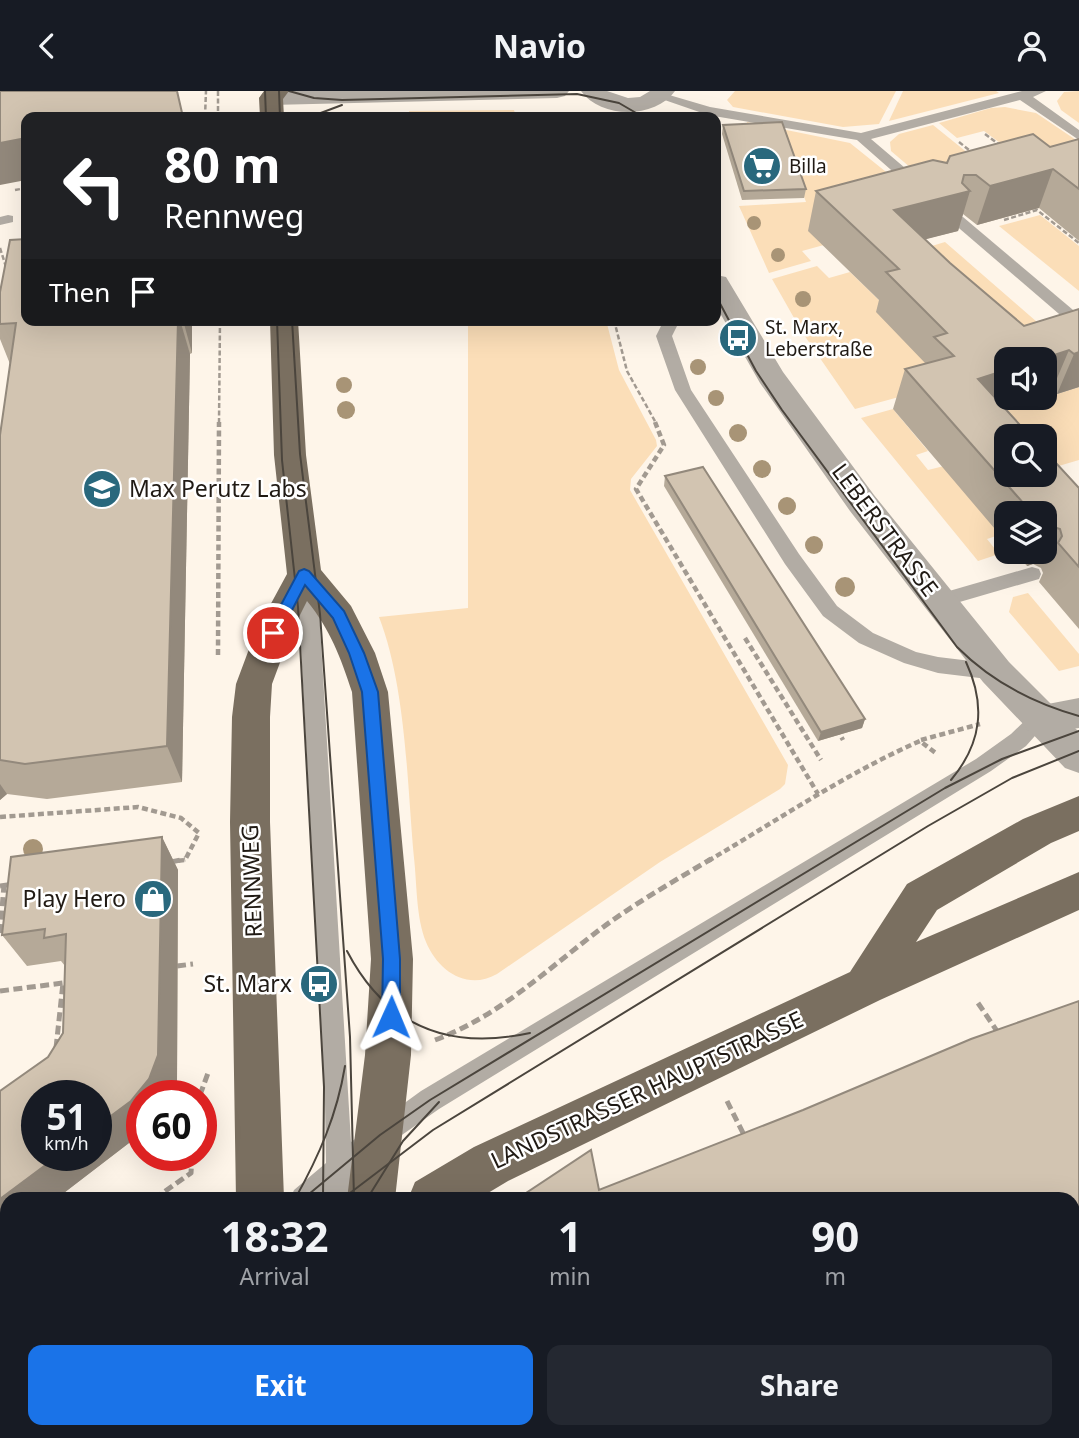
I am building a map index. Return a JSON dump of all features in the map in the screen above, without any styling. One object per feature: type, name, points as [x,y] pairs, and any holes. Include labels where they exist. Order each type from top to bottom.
[{"type":"main road","points":[[284,326],[290,455],[304,574],[339,615],[357,653],[370,692],[391,959],[388,1055],[373,1192]]},
{"type":"main road","name":"RENNWEG","points":[[260,1192],[250,822],[251,717],[254,684],[273,633],[304,574]]},
{"type":"main road","points":[[865,986],[922,897],[1037,831],[1079,813]]},
{"type":"main road","name":"LANDSTRASSER HAUPTSTRASSE","points":[[444,1192],[491,1164],[865,986],[1079,890]]},
{"type":"street","points":[[271,98],[557,91]]},
{"type":"street","points":[[593,91],[609,102],[653,102]]},
{"type":"street","name":"LEBERSTRASSE","points":[[721,291],[771,376],[862,503],[996,672],[1079,757]]},
{"type":"street","points":[[1040,719],[1079,713]]},
{"type":"lane","points":[[721,113],[861,137],[1040,91]]},
{"type":"lane","points":[[1022,95],[1079,136]]},
{"type":"lane","points":[[653,102],[714,112]]},
{"type":"lane","points":[[861,137],[931,197]]},
{"type":"lane","points":[[958,220],[1079,323]]},
{"type":"lane","points":[[669,326],[664,336],[683,390],[799,569],[830,611],[866,638],[911,658],[938,665],[996,672]]},
{"type":"lane","points":[[304,574],[320,796],[339,1192]]},
{"type":"lane","points":[[939,601],[1032,574]]},
{"type":"lane","points":[[311,1192],[380,1135],[430,1100],[945,787],[983,767],[1004,753],[1040,719]]},
{"type":"path","points":[[205,112],[206,91]]},
{"type":"path","points":[[218,91],[218,112]]},
{"type":"path","points":[[957,112],[1009,152]]},
{"type":"path","points":[[929,119],[981,160]]},
{"type":"path","points":[[0,248],[10,281]]},
{"type":"path","points":[[388,1055],[448,1036],[503,1005],[615,918],[818,794],[636,489],[664,445],[663,437],[627,370],[616,326]]},
{"type":"path","points":[[745,638],[821,760]]},
{"type":"path","points":[[831,719],[844,740]]},
{"type":"path","points":[[837,729],[840,723]]},
{"type":"path","points":[[829,727],[837,729]]},
{"type":"path","points":[[0,817],[138,807],[181,818],[199,833],[185,860],[165,863]]},
{"type":"path","points":[[0,933],[2,886],[17,884]]},
{"type":"path","points":[[177,966],[193,964]]},
{"type":"path","points":[[0,991],[75,981]]},
{"type":"path","points":[[55,1061],[62,983]]},
{"type":"path","points":[[978,1003],[1001,1036]]},
{"type":"path","points":[[725,1093],[746,1139]]},
{"type":"path","points":[[165,1192],[191,1171]]},
{"type":"shaded area","points":[[735,91],[896,91],[879,124],[843,127],[733,107],[727,100]]},
{"type":"shaded area","points":[[903,91],[996,91],[999,93],[889,121]]},
{"type":"shaded area","points":[[1079,91],[1079,123],[1061,110],[1057,101],[1064,92]]},
{"type":"shaded area","points":[[1005,107],[1036,113],[1079,142],[1031,166],[984,131],[957,138],[939,123],[991,108]]},
{"type":"shaded area","points":[[514,110],[515,112],[409,112]]},
{"type":"shaded area","points":[[747,122],[850,143],[921,200],[842,240],[802,251],[811,261],[769,273],[739,206],[806,202],[780,132],[746,133]]},
{"type":"shaded area","points":[[933,125],[995,175],[938,191],[891,151],[890,142],[899,134]]},
{"type":"shaded area","points":[[1040,215],[1079,246],[1079,291],[999,226]]},
{"type":"shaded area","points":[[945,242],[1037,322],[1057,317],[1017,347],[1008,347],[905,254]]},
{"type":"shaded area","points":[[817,266],[829,278],[850,272],[949,368],[932,388],[855,409],[802,332],[772,279]]},
{"type":"shaded area","points":[[468,326],[608,326],[619,370],[657,446],[631,479],[630,490],[788,765],[785,784],[780,789],[660,862],[497,974],[475,980],[455,975],[438,962],[426,942],[420,922],[400,704],[388,644],[379,617],[468,608]]},
{"type":"shaded area","points":[[1079,387],[1079,460],[1057,466],[1057,424],[994,424],[994,429],[960,414],[994,406],[994,410],[1057,410],[1057,394]]},
{"type":"shaded area","points":[[893,409],[928,451],[916,455],[928,470],[944,466],[994,525],[994,537],[987,539],[994,548],[994,556],[978,561],[861,418]]},
{"type":"shaded area","points":[[1028,593],[1079,654],[1079,666],[1059,671],[1009,612],[1013,597]]},
{"type":"building","points":[[0,91],[177,91],[182,112],[21,112],[21,139],[0,143]]},
{"type":"building","name":"Billa","points":[[782,122],[806,189],[744,191],[723,125]]},
{"type":"building","points":[[1033,134],[1050,147],[1079,139],[1079,189],[1053,169],[990,186],[976,175],[964,175],[962,183],[970,191],[894,210],[950,263],[1024,326],[1079,309],[1079,352],[1074,354],[1069,350],[1057,354],[1057,347],[994,347],[994,374],[978,379],[994,397],[994,410],[1006,410],[1019,424],[994,424],[994,470],[905,369],[954,356],[934,337],[947,333],[886,272],[899,269],[816,191],[933,160],[947,163],[950,156]]},
{"type":"building","name":"Max Perutz Labs","points":[[21,239],[21,326],[178,326],[167,746],[25,764],[0,760],[0,435],[16,323],[0,324],[0,292],[10,240]]},
{"type":"building","points":[[1057,464],[1079,488],[1079,567],[1058,543],[1062,536],[1057,528],[1057,501],[1021,501],[1009,487],[1057,487]]},
{"type":"building","points":[[703,467],[865,719],[821,732],[665,476]]},
{"type":"building","points":[[162,837],[158,1055],[149,1079],[126,1080],[126,1105],[112,1115],[112,1080],[21,1080],[21,1171],[38,1171],[9,1192],[0,1192],[0,1091],[48,1057],[63,1033],[66,934],[44,938],[45,929],[2,935],[11,857]]},
{"type":"building","points":[[1079,1001],[1079,1192],[528,1192],[591,1150],[599,1190],[803,1110],[971,1039]]},
{"type":"tram line","points":[[265,91],[266,112]]},
{"type":"tram line","points":[[279,91],[280,112]]},
{"type":"tram line","points":[[289,91],[314,98],[342,100],[577,94],[619,103],[634,112]]},
{"type":"tram line","points":[[323,112],[342,105]]},
{"type":"tram line","points":[[721,305],[756,371],[782,410],[957,647],[984,671],[1014,690],[1045,705],[1079,716]]},
{"type":"tram line","points":[[277,326],[282,460],[298,607],[324,1087],[324,1141]]},
{"type":"tram line","points":[[292,326],[300,454],[320,614],[350,1037],[353,1157]]},
{"type":"tram line","points":[[951,780],[969,752],[978,723],[976,693],[966,662]]},
{"type":"tram line","points":[[353,1157],[430,1100],[945,788],[1002,759],[1079,731]]},
{"type":"tram line","points":[[389,1163],[433,1130],[928,826],[1012,778],[1079,751]]},
{"type":"tram line","points":[[347,951],[363,977],[381,998],[400,1015],[422,1027],[446,1035],[472,1038],[500,1038],[530,1033]]},
{"type":"tram line","points":[[324,1141],[345,1066]]},
{"type":"tram line","points":[[389,1163],[403,1141],[439,1102]]},
{"type":"tram line","points":[[299,1192],[324,1141]]},
{"type":"tram line","points":[[323,1182],[324,1141]]},
{"type":"tram line","points":[[323,1182],[353,1157]]},
{"type":"tram line","points":[[353,1157],[354,1190]]},
{"type":"tram line","points":[[354,1190],[389,1163]]},
{"type":"tram line","points":[[371,1192],[389,1163]]},
{"type":"tram line","points":[[311,1192],[323,1182]]},
{"type":"tram line","points":[[323,1182],[323,1192]]},
{"type":"place","name":"Billa","points":[[762,166]]},
{"type":"place","name":"St. Marx, Leberstraße","points":[[738,338]]},
{"type":"place","name":"Max Perutz Labs","points":[[102,489]]},
{"type":"place","name":"Play Hero","points":[[153,899]]},
{"type":"place","name":"St. Marx","points":[[319,984]]},
{"type":"route","points":[[273,633],[304,574],[339,615],[357,653],[370,692],[391,959],[391,1017]]}]
